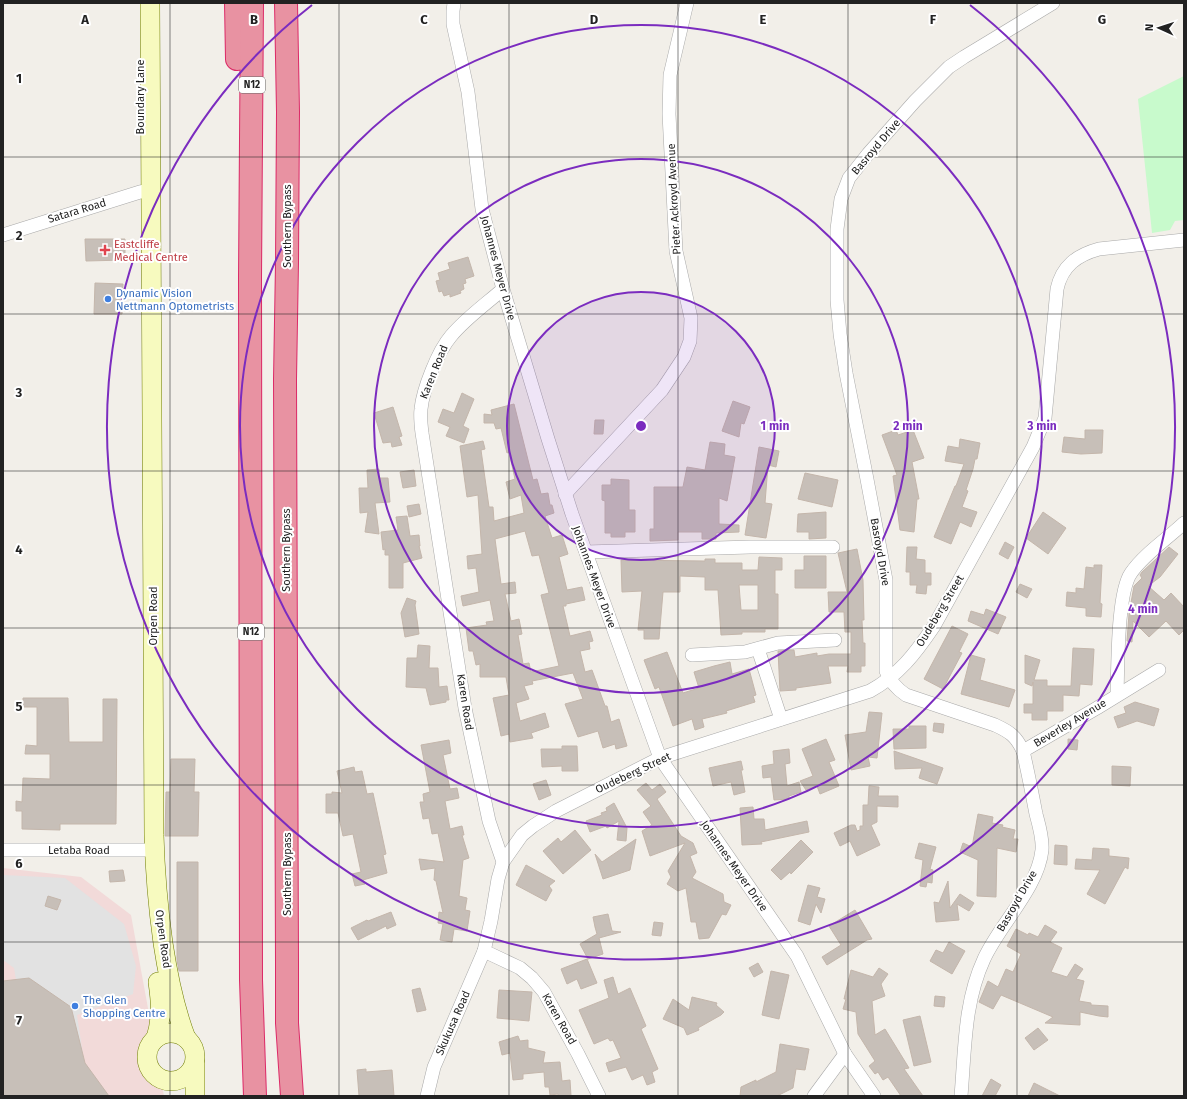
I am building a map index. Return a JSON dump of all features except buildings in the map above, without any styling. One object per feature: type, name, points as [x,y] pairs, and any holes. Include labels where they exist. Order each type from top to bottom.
[{"type":"highway","points":[[236,3],[238,135],[240,148],[252,167]]},
{"type":"highway","name":"N12","points":[[252,3],[250,277],[251,980],[254,1096]]},
{"type":"highway","name":"Southern Bypass","points":[[286,3],[288,112],[285,379],[287,1023],[292,1096]]},
{"type":"highway","points":[[288,112],[298,47],[300,3]]},
{"type":"street","name":"Boundary Lane","points":[[139,3],[146,191]]},
{"type":"street","name":"Boundary Lane","points":[[146,191],[150,3]]},
{"type":"street","name":"Johannes Meyer Drive","points":[[454,3],[453,24],[468,92],[482,209],[503,289],[565,494],[660,758],[797,956],[845,1054],[874,1096]]},
{"type":"street","name":"Pieter Ackroyd Avenue","points":[[565,494],[662,390],[684,357],[690,341],[691,318],[676,252],[669,114],[670,75],[688,3]]},
{"type":"street","name":"Basroyd Drive","points":[[961,1096],[968,1016],[976,976],[992,943],[1029,885],[1042,851],[1041,835],[1023,751],[1018,741],[1007,731],[913,698],[900,691],[889,679],[885,668],[887,592],[840,334],[837,229],[841,199],[849,178],[915,101],[949,67],[1053,3]]},
{"type":"street","name":"Satara Road","points":[[3,235],[146,191]]},
{"type":"street","name":"Orpen Road","points":[[146,191],[141,632],[150,938],[162,1010],[160,1026],[156,1038]]},
{"type":"street","name":"Oudeberg Street","points":[[503,862],[516,842],[533,826],[556,811],[660,758],[854,697],[870,691],[889,679],[910,658],[934,626],[1041,430],[1046,418],[1058,289],[1060,278],[1064,271],[1076,259],[1089,252],[1099,249],[1184,240]]},
{"type":"street","name":"Karen Road","points":[[503,289],[459,327],[446,341],[429,379],[421,410],[422,433],[465,708],[489,821],[503,862]]},
{"type":"street","name":"Beverley Avenue","points":[[1117,695],[1122,607],[1128,578],[1144,559],[1184,523]]},
{"type":"street","points":[[586,552],[750,547],[833,547]]},
{"type":"street","points":[[692,655],[726,654],[758,649],[778,643],[835,640]]},
{"type":"street","points":[[758,649],[781,719]]},
{"type":"street","name":"Beverley Avenue","points":[[1023,751],[1159,670]]},
{"type":"street","name":"Letaba Road","points":[[3,850],[148,850]]},
{"type":"street","name":"Orpen Road","points":[[148,850],[169,979],[178,1019],[186,1038]]},
{"type":"street","points":[[484,951],[490,929],[498,880],[503,862]]},
{"type":"street","name":"Karen Road","points":[[484,951],[520,968],[532,978],[544,992],[599,1096]]},
{"type":"street","name":"Skukusa Road","points":[[427,1096],[434,1067],[484,951]]},
{"type":"street","points":[[195,1063],[186,1077],[178,1081],[170,1082],[156,1076],[150,1070],[147,1063],[147,1055],[149,1048],[156,1038],[166,1033],[174,1033],[186,1038],[193,1047],[195,1055],[195,1063],[195,1096]]},
{"type":"street","points":[[814,1096],[845,1054]]},
{"type":"street","points":[[163,1080],[174,1096]]},
{"type":"shaded area","name":"The Glen Shopping Centre","points":[[3,868],[81,877],[131,915],[164,1096],[3,1096]]},
{"type":"shaded area","points":[[3,875],[65,878],[124,924],[136,966],[133,994],[77,1015],[85,1068],[32,1075],[14,968],[3,960]]},
{"type":"green space","points":[[1184,76],[1184,220],[1175,221],[1170,230],[1152,233],[1138,99]]},
{"type":"place","name":"Eastcliffe Medical Centre","points":[[105,250]]},
{"type":"place","name":"Dynamic Vision Nettmann Optometrists","points":[[108,299]]},
{"type":"place","name":"The Glen Shopping Centre","points":[[75,1006]]}]
